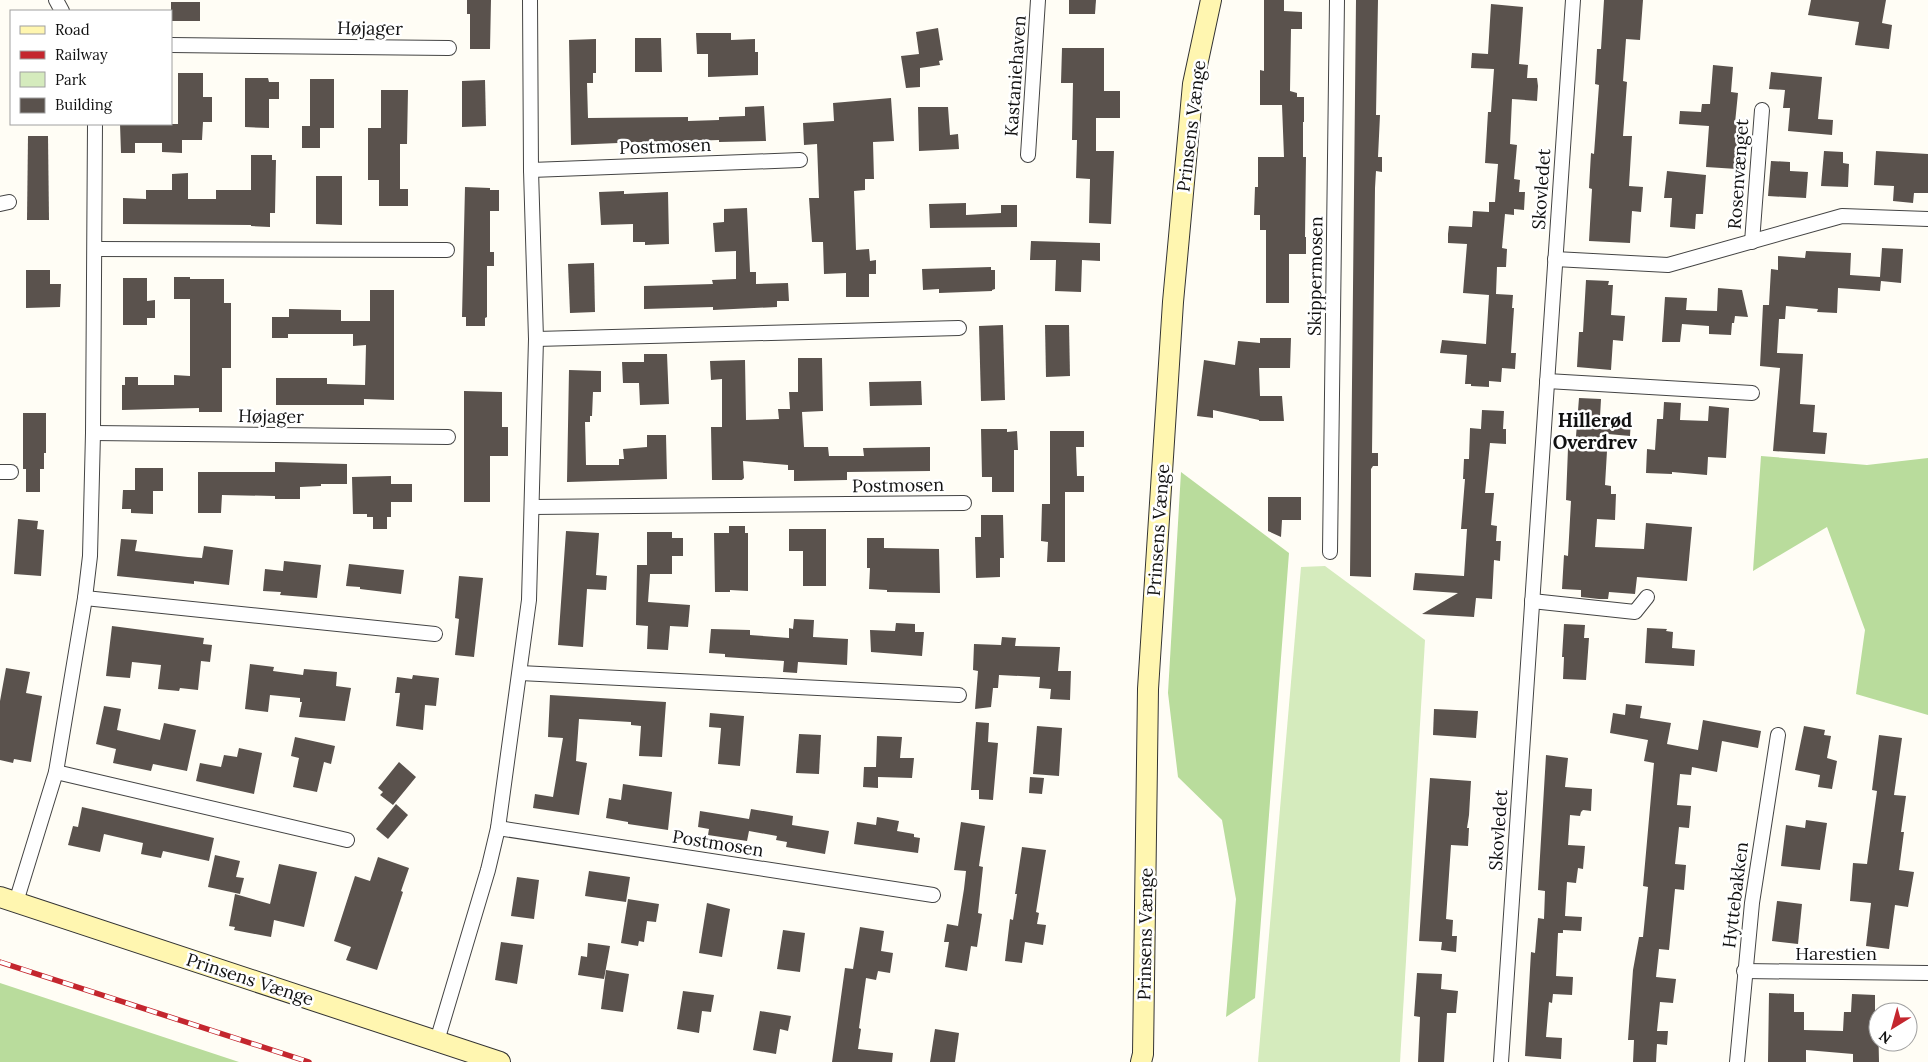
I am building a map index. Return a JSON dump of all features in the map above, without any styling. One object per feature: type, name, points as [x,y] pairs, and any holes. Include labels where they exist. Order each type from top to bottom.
[{"type":"street","points":[[437,1041],[488,870],[498,828],[529,600],[536,340],[530,0]]},
{"type":"street","name":"Kastaniehaven","points":[[1028,155],[1038,0]]},
{"type":"street","name":"Prinsens Vænge","points":[[1141,1062],[1143,1054],[1148,689],[1170,342],[1193,84],[1211,0]]},
{"type":"street","name":"Skippermosen","points":[[1330,552],[1337,0]]},
{"type":"street","name":"Skovledet","points":[[1501,1062],[1573,0]]},
{"type":"street","name":"Højager","points":[[172,45],[449,48]]},
{"type":"street","name":"Rosenvænget","points":[[1752,242],[1762,110]]},
{"type":"street","points":[[8,900],[56,772],[85,598],[90,556],[93,433],[95,125]]},
{"type":"street","name":"Postmosen","points":[[532,170],[800,160]]},
{"type":"street","name":"Rosenvænget","points":[[1555,259],[1668,265],[1842,216],[1928,219]]},
{"type":"street","points":[[95,249],[447,250]]},
{"type":"street","points":[[536,340],[959,328]]},
{"type":"street","points":[[1547,381],[1752,393]]},
{"type":"street","name":"Højager","points":[[93,433],[448,437]]},
{"type":"street","name":"Postmosen","points":[[532,508],[964,503]]},
{"type":"street","points":[[1532,601],[1635,612],[1647,597]]},
{"type":"street","points":[[85,598],[435,634]]},
{"type":"street","points":[[520,673],[959,695]]},
{"type":"street","name":"Hyttebakken","points":[[1737,1062],[1744,971],[1752,903],[1778,735]]},
{"type":"street","points":[[56,772],[347,840]]},
{"type":"street","name":"Postmosen","points":[[498,828],[933,895]]},
{"type":"street","name":"Prinsens Vænge","points":[[8,900],[500,1062]]},
{"type":"street","name":"Harestien","points":[[1744,971],[1928,972]]},
{"type":"green space","points":[[1761,456],[1867,465],[1928,458],[1928,715],[1856,694],[1865,630],[1827,527],[1753,571]]},
{"type":"green space","points":[[1181,472],[1289,553],[1255,998],[1226,1017],[1236,899],[1222,820],[1178,777],[1168,693]]},
{"type":"green space","points":[[1325,566],[1425,640],[1400,1062],[1258,1062],[1301,567]]},
{"type":"green space","points":[[0,983],[239,1062],[0,1062]]},
{"type":"building","points":[[467,0],[491,0],[490,49],[470,49],[470,14],[467,14]]},
{"type":"building","points":[[1069,0],[1096,0],[1095,14],[1069,14]]},
{"type":"building","points":[[1264,0],[1284,0],[1284,11],[1302,12],[1302,29],[1291,29],[1290,91],[1297,93],[1297,97],[1304,97],[1303,157],[1306,157],[1306,254],[1289,254],[1289,303],[1266,303],[1266,230],[1260,230],[1260,215],[1254,215],[1255,187],[1258,187],[1258,157],[1284,157],[1282,105],[1260,105],[1260,70],[1264,71]]},
{"type":"building","points":[[1356,0],[1378,0],[1376,115],[1380,115],[1378,157],[1382,157],[1382,172],[1376,171],[1375,188],[1372,453],[1378,453],[1378,466],[1373,466],[1371,469],[1371,577],[1350,576]]},
{"type":"building","points":[[1604,0],[1643,0],[1640,40],[1626,39],[1623,81],[1627,82],[1623,136],[1632,136],[1629,186],[1643,187],[1641,212],[1632,211],[1630,243],[1589,241],[1592,189],[1589,188],[1591,153],[1594,154],[1599,85],[1595,84],[1597,49],[1601,49]]},
{"type":"building","points":[[1811,0],[1886,0],[1882,23],[1892,25],[1889,49],[1855,45],[1859,22],[1808,15]]},
{"type":"building","points":[[171,2],[200,2],[200,21],[172,21]]},
{"type":"building","points":[[1491,4],[1523,7],[1519,64],[1528,65],[1527,78],[1537,78],[1538,86],[1537,101],[1512,99],[1510,144],[1517,145],[1514,179],[1520,180],[1519,192],[1525,192],[1524,210],[1514,209],[1514,215],[1505,214],[1502,248],[1507,249],[1506,267],[1497,267],[1496,294],[1513,295],[1511,353],[1516,353],[1515,369],[1502,368],[1501,382],[1489,381],[1489,387],[1465,384],[1467,355],[1440,353],[1442,340],[1486,344],[1489,295],[1463,293],[1467,244],[1448,243],[1448,234],[1449,226],[1472,227],[1473,211],[1489,212],[1489,202],[1495,202],[1498,164],[1485,163],[1488,112],[1491,112],[1494,69],[1471,68],[1472,53],[1488,54]]},
{"type":"building","points":[[938,28],[943,60],[939,61],[940,65],[920,68],[920,87],[906,88],[901,56],[919,54],[916,32]]},
{"type":"building","points":[[696,33],[731,33],[731,40],[755,39],[755,52],[758,52],[758,75],[708,77],[708,54],[697,54]]},
{"type":"building","points":[[635,38],[661,38],[662,72],[635,72]]},
{"type":"building","points":[[596,39],[596,73],[593,73],[593,83],[587,83],[588,118],[688,117],[688,121],[719,120],[719,117],[745,116],[745,107],[764,106],[766,141],[719,142],[719,140],[688,141],[688,143],[642,144],[642,142],[571,145],[569,40]]},
{"type":"building","points":[[1062,48],[1104,48],[1104,91],[1120,91],[1120,118],[1096,118],[1096,151],[1114,151],[1111,224],[1089,223],[1090,179],[1076,178],[1077,140],[1072,140],[1073,83],[1061,83]]},
{"type":"building","points":[[1713,65],[1733,67],[1731,92],[1738,93],[1735,123],[1741,124],[1737,169],[1706,167],[1709,126],[1679,124],[1680,111],[1701,112],[1702,104],[1710,104]]},
{"type":"building","points":[[1771,72],[1822,77],[1818,119],[1833,120],[1832,135],[1788,131],[1790,108],[1783,108],[1785,90],[1769,89]]},
{"type":"building","points":[[178,73],[203,73],[203,97],[212,97],[212,122],[203,122],[202,140],[182,140],[182,153],[162,152],[162,143],[135,143],[135,153],[121,153],[120,125],[178,124]]},
{"type":"building","points":[[245,78],[268,78],[269,82],[279,82],[279,99],[269,99],[269,128],[245,127]]},
{"type":"building","points":[[310,79],[334,79],[334,128],[320,128],[320,148],[302,148],[302,126],[310,126]]},
{"type":"building","points":[[485,80],[486,126],[462,127],[462,81]]},
{"type":"building","points":[[381,90],[408,90],[407,144],[400,144],[400,189],[408,189],[408,206],[379,206],[379,180],[368,180],[368,128],[381,128]]},
{"type":"building","points":[[891,98],[894,141],[873,142],[874,179],[865,179],[865,190],[854,191],[856,250],[869,249],[870,261],[876,260],[876,274],[869,274],[869,297],[846,297],[846,273],[824,274],[823,242],[812,242],[809,198],[819,198],[817,144],[804,145],[803,123],[834,121],[833,103]]},
{"type":"building","points":[[918,107],[948,107],[950,135],[958,134],[959,149],[919,151]]},
{"type":"building","points":[[28,136],[48,136],[49,220],[27,220]]},
{"type":"building","points":[[1824,151],[1843,152],[1843,163],[1849,164],[1848,187],[1821,186]]},
{"type":"building","points":[[1876,151],[1928,154],[1928,193],[1914,193],[1913,203],[1893,201],[1894,186],[1874,185]]},
{"type":"building","points":[[251,155],[272,155],[272,160],[276,160],[275,213],[270,213],[270,227],[251,225],[123,224],[123,198],[146,199],[146,190],[172,190],[172,174],[188,173],[188,199],[216,199],[216,190],[251,190]]},
{"type":"building","points":[[1771,161],[1790,162],[1790,171],[1808,172],[1806,198],[1768,196]]},
{"type":"building","points":[[1667,171],[1706,175],[1703,214],[1696,214],[1695,229],[1670,227],[1672,198],[1664,198]]},
{"type":"building","points":[[316,176],[342,176],[342,225],[316,224]]},
{"type":"building","points":[[465,187],[499,190],[499,211],[490,211],[490,252],[494,252],[494,266],[487,266],[487,317],[485,318],[485,326],[466,326],[466,317],[462,317]]},
{"type":"building","points":[[624,191],[624,194],[668,192],[669,244],[645,245],[645,242],[633,242],[633,224],[601,225],[599,192]]},
{"type":"building","points":[[966,203],[966,215],[1001,213],[1001,205],[1017,205],[1017,227],[930,228],[929,204]]},
{"type":"building","points":[[747,208],[750,272],[756,272],[756,284],[788,283],[789,301],[777,301],[777,307],[713,310],[713,307],[644,309],[644,286],[713,284],[712,280],[736,279],[736,251],[715,252],[713,223],[724,222],[724,209]]},
{"type":"building","points":[[1031,241],[1100,243],[1100,261],[1082,260],[1081,292],[1055,291],[1056,260],[1030,260]]},
{"type":"building","points":[[1882,248],[1903,249],[1901,283],[1881,281],[1880,291],[1838,288],[1837,313],[1817,312],[1818,309],[1786,306],[1785,319],[1779,319],[1777,353],[1803,354],[1800,404],[1815,405],[1813,432],[1827,433],[1825,454],[1773,451],[1780,368],[1760,366],[1763,305],[1769,305],[1771,269],[1778,270],[1778,256],[1805,258],[1806,251],[1851,253],[1850,275],[1880,277]]},
{"type":"building","points":[[594,263],[595,312],[570,313],[568,264]]},
{"type":"building","points":[[991,267],[991,270],[995,270],[995,289],[992,291],[939,293],[939,289],[923,290],[922,269]]},
{"type":"building","points":[[26,270],[50,270],[50,284],[61,284],[60,307],[26,308]]},
{"type":"building","points":[[174,277],[224,279],[224,303],[231,303],[231,368],[222,368],[222,412],[199,412],[199,408],[122,410],[122,385],[125,385],[125,377],[138,377],[138,385],[174,385],[174,375],[190,376],[190,299],[174,299]]},
{"type":"building","points":[[123,278],[147,278],[147,301],[155,300],[155,318],[147,318],[147,325],[123,325]]},
{"type":"building","points":[[1586,280],[1609,281],[1608,285],[1613,285],[1611,315],[1625,316],[1623,341],[1613,340],[1611,370],[1577,367],[1579,332],[1583,332]]},
{"type":"building","points":[[1718,288],[1742,290],[1748,317],[1735,316],[1731,335],[1709,334],[1709,326],[1682,324],[1680,342],[1662,342],[1665,297],[1687,298],[1686,310],[1717,311]]},
{"type":"building","points":[[370,290],[394,290],[394,400],[364,399],[364,405],[276,405],[276,378],[327,378],[327,384],[365,385],[366,345],[353,346],[353,334],[288,334],[288,338],[272,338],[272,317],[289,317],[289,309],[341,310],[341,321],[370,321]]},
{"type":"building","points":[[1003,325],[1005,400],[981,401],[979,326]]},
{"type":"building","points":[[1045,325],[1069,325],[1070,376],[1046,377]]},
{"type":"building","points":[[1260,338],[1291,338],[1290,368],[1259,368],[1260,396],[1282,396],[1284,421],[1259,421],[1213,410],[1213,418],[1197,416],[1204,360],[1235,365],[1238,341],[1260,343]]},
{"type":"building","points":[[644,354],[667,354],[669,404],[640,405],[639,383],[623,383],[622,362],[644,362]]},
{"type":"building","points":[[798,358],[822,358],[823,411],[802,412],[804,447],[828,447],[829,456],[864,456],[863,448],[930,447],[930,471],[847,472],[847,480],[794,481],[794,470],[788,470],[788,465],[743,461],[744,478],[742,480],[712,480],[711,427],[722,427],[722,379],[711,380],[710,361],[745,360],[746,420],[779,419],[778,409],[790,409],[789,392],[798,392]]},
{"type":"building","points":[[569,370],[601,371],[601,392],[593,392],[592,416],[590,416],[590,422],[585,422],[586,465],[619,465],[619,459],[624,459],[623,449],[647,447],[647,435],[666,435],[667,479],[567,482]]},
{"type":"building","points":[[921,381],[922,405],[870,406],[869,382]]},
{"type":"building","points":[[464,391],[502,392],[502,427],[508,427],[508,456],[490,456],[490,502],[464,502]]},
{"type":"building","points":[[1579,398],[1601,399],[1600,417],[1631,419],[1630,436],[1608,434],[1605,485],[1611,486],[1611,494],[1616,494],[1615,520],[1597,519],[1595,547],[1644,549],[1646,523],[1692,527],[1687,581],[1637,577],[1635,594],[1609,592],[1608,599],[1581,597],[1581,590],[1562,589],[1564,555],[1568,556],[1571,501],[1566,500],[1568,448],[1575,449]]},
{"type":"building","points":[[1664,402],[1681,403],[1680,420],[1708,421],[1709,406],[1729,408],[1726,458],[1708,457],[1707,475],[1672,472],[1672,474],[1646,473],[1647,449],[1655,450],[1657,419],[1663,419]]},
{"type":"building","points":[[1482,410],[1504,411],[1503,429],[1506,429],[1506,444],[1490,443],[1485,493],[1494,493],[1491,525],[1497,526],[1496,541],[1501,541],[1500,561],[1494,560],[1492,599],[1476,598],[1474,617],[1422,614],[1458,593],[1413,590],[1415,573],[1464,576],[1467,529],[1461,529],[1465,479],[1463,479],[1464,459],[1469,459],[1470,428],[1481,429]]},
{"type":"building","points":[[23,413],[46,413],[46,453],[44,453],[44,469],[40,469],[40,492],[26,492],[26,469],[23,469]]},
{"type":"building","points":[[981,429],[1007,429],[1007,432],[1017,431],[1018,450],[1014,450],[1014,492],[992,492],[992,477],[982,477]]},
{"type":"building","points":[[1050,431],[1084,431],[1084,447],[1076,447],[1077,476],[1084,476],[1084,492],[1065,492],[1065,562],[1047,562],[1048,542],[1041,541],[1042,504],[1050,504]]},
{"type":"building","points":[[275,462],[347,464],[347,484],[321,484],[321,486],[300,487],[300,499],[275,499],[275,496],[222,495],[221,513],[198,513],[198,472],[275,472]]},
{"type":"building","points":[[135,468],[163,468],[163,491],[153,491],[153,514],[131,513],[131,509],[122,509],[123,490],[135,490]]},
{"type":"building","points":[[391,476],[391,484],[412,484],[412,502],[391,502],[391,517],[387,517],[387,529],[373,529],[373,517],[367,517],[367,514],[353,514],[352,477]]},
{"type":"building","points":[[1268,497],[1301,497],[1301,520],[1282,520],[1281,537],[1268,531]]},
{"type":"building","points":[[981,515],[1003,515],[1004,558],[1000,558],[1000,577],[976,578],[975,537],[981,537]]},
{"type":"building","points":[[18,519],[38,521],[37,529],[44,530],[41,576],[14,574]]},
{"type":"building","points":[[729,526],[745,526],[745,533],[748,533],[748,591],[730,590],[730,592],[715,592],[714,533],[729,533]]},
{"type":"building","points":[[789,529],[826,529],[826,586],[803,586],[803,551],[789,551]]},
{"type":"building","points":[[566,531],[599,533],[596,575],[607,576],[606,590],[587,589],[583,647],[558,645]]},
{"type":"building","points":[[647,532],[672,532],[672,538],[683,538],[683,556],[672,556],[672,574],[650,574],[648,602],[690,605],[688,627],[670,626],[668,650],[647,649],[648,626],[636,625],[637,565],[647,565]]},
{"type":"building","points":[[867,538],[884,538],[884,548],[939,549],[940,593],[887,592],[887,590],[869,589],[870,568],[867,568]]},
{"type":"building","points":[[121,539],[137,540],[135,551],[188,557],[202,558],[204,546],[233,550],[229,585],[194,581],[194,584],[117,576]]},
{"type":"building","points":[[284,561],[321,565],[317,598],[280,595],[281,592],[263,591],[265,569],[283,571]]},
{"type":"building","points":[[349,564],[404,570],[401,594],[346,586]]},
{"type":"building","points":[[459,576],[483,578],[474,657],[455,655],[459,619],[455,618]]},
{"type":"building","points":[[794,619],[814,620],[813,637],[848,639],[847,665],[798,662],[797,673],[783,672],[784,661],[725,657],[725,654],[709,653],[711,629],[750,630],[750,635],[789,638],[789,628],[793,629]]},
{"type":"building","points":[[896,623],[915,624],[915,632],[924,632],[922,656],[871,652],[870,630],[895,631]]},
{"type":"building","points":[[1564,624],[1585,625],[1584,638],[1589,638],[1586,680],[1563,679]]},
{"type":"building","points":[[112,626],[204,638],[203,644],[212,645],[210,662],[201,661],[198,690],[180,688],[179,691],[158,689],[161,665],[132,662],[130,678],[106,676]]},
{"type":"building","points":[[1647,628],[1667,629],[1666,631],[1673,632],[1672,648],[1695,650],[1694,666],[1645,663]]},
{"type":"building","points":[[1002,637],[1016,638],[1015,646],[1060,647],[1058,671],[1071,671],[1070,700],[1050,699],[1051,689],[1039,688],[1040,677],[999,675],[998,688],[993,688],[991,707],[975,709],[978,671],[973,670],[974,644],[1001,645]]},
{"type":"building","points":[[250,664],[274,667],[273,671],[303,675],[304,669],[337,672],[336,686],[351,688],[345,721],[299,717],[302,702],[300,702],[300,698],[270,695],[268,712],[245,709]]},
{"type":"building","points":[[6,668],[30,672],[26,693],[42,696],[31,762],[14,759],[13,763],[0,760],[0,701]]},
{"type":"building","points":[[413,675],[439,678],[436,706],[425,705],[423,730],[396,726],[400,693],[395,693],[397,677],[412,679]]},
{"type":"building","points":[[550,695],[666,702],[662,757],[639,756],[641,726],[631,725],[631,722],[579,719],[576,761],[587,763],[579,815],[533,808],[535,794],[553,797],[563,738],[548,737]]},
{"type":"building","points":[[1626,704],[1642,706],[1640,718],[1671,723],[1667,744],[1698,750],[1703,720],[1761,731],[1758,748],[1722,741],[1717,772],[1692,767],[1691,775],[1680,774],[1677,805],[1691,806],[1689,828],[1679,827],[1675,864],[1686,865],[1684,890],[1675,889],[1669,950],[1659,949],[1656,977],[1676,979],[1673,1003],[1660,1002],[1657,1031],[1668,1031],[1667,1045],[1657,1044],[1656,1062],[1633,1062],[1634,1040],[1628,1040],[1633,970],[1639,937],[1643,937],[1648,887],[1643,886],[1654,763],[1644,761],[1648,740],[1610,733],[1613,713],[1625,715]]},
{"type":"building","points":[[104,706],[121,709],[117,730],[160,740],[164,723],[196,730],[187,771],[153,764],[151,771],[113,763],[116,749],[96,744]]},
{"type":"building","points":[[1434,709],[1478,711],[1476,738],[1433,735]]},
{"type":"building","points":[[710,713],[744,716],[740,766],[718,764],[721,728],[709,727]]},
{"type":"building","points":[[976,722],[989,723],[988,742],[998,743],[993,800],[979,799],[979,790],[971,790]]},
{"type":"building","points":[[1037,726],[1062,728],[1059,776],[1033,774]]},
{"type":"building","points":[[1804,726],[1825,730],[1824,735],[1831,736],[1827,758],[1837,761],[1832,789],[1818,787],[1820,775],[1795,770]]},
{"type":"building","points":[[799,734],[821,735],[819,774],[796,773]]},
{"type":"building","points":[[1879,735],[1902,738],[1894,795],[1906,796],[1901,832],[1904,832],[1899,870],[1914,872],[1908,907],[1895,905],[1889,949],[1866,946],[1871,903],[1850,901],[1853,863],[1867,864],[1877,791],[1872,790]]},
{"type":"building","points":[[877,736],[902,737],[900,758],[914,758],[912,778],[878,777],[878,788],[863,787],[864,767],[876,767]]},
{"type":"building","points":[[295,737],[335,746],[331,764],[324,762],[317,792],[293,787],[299,758],[291,756]]},
{"type":"building","points":[[239,748],[262,753],[254,794],[196,781],[200,763],[221,767],[224,755],[237,757]]},
{"type":"building","points":[[1546,755],[1568,758],[1565,787],[1592,789],[1591,811],[1583,810],[1580,816],[1570,815],[1568,845],[1585,846],[1583,869],[1578,868],[1576,883],[1567,882],[1565,916],[1582,917],[1581,931],[1563,930],[1563,933],[1558,933],[1556,976],[1573,977],[1572,995],[1553,994],[1552,1003],[1549,1002],[1546,1037],[1562,1038],[1561,1059],[1525,1056],[1531,952],[1535,953],[1538,918],[1544,919],[1545,891],[1538,890]]},
{"type":"building","points":[[399,762],[416,777],[393,805],[380,795],[383,792],[378,788]]},
{"type":"building","points":[[1030,777],[1044,778],[1042,794],[1029,793]]},
{"type":"building","points":[[1430,778],[1471,781],[1467,828],[1469,828],[1468,846],[1451,845],[1446,919],[1453,920],[1452,936],[1457,936],[1456,952],[1441,950],[1442,942],[1419,941]]},
{"type":"building","points":[[623,784],[672,792],[668,830],[628,824],[628,822],[606,818],[609,798],[621,800]]},
{"type":"building","points":[[396,804],[408,815],[388,839],[376,829]]},
{"type":"building","points":[[82,807],[214,838],[209,861],[163,851],[161,858],[141,854],[143,843],[104,834],[100,852],[68,845],[73,826],[78,827]]},
{"type":"building","points":[[751,809],[793,816],[792,825],[829,831],[825,854],[786,847],[787,842],[776,840],[777,836],[749,831],[747,841],[708,835],[709,829],[698,827],[700,811],[749,819]]},
{"type":"building","points":[[877,817],[899,821],[897,831],[914,834],[914,837],[920,838],[918,853],[854,844],[857,822],[876,825]]},
{"type":"building","points":[[1806,820],[1827,823],[1820,870],[1781,866],[1786,825],[1805,828]]},
{"type":"building","points":[[961,822],[985,826],[979,866],[983,867],[978,913],[982,914],[977,947],[971,946],[967,971],[945,967],[949,942],[944,942],[947,924],[958,926],[966,871],[954,870]]},
{"type":"building","points":[[1022,847],[1046,850],[1036,912],[1039,913],[1037,924],[1046,925],[1043,945],[1025,942],[1022,963],[1005,961],[1010,919],[1013,920],[1017,894],[1015,894]]},
{"type":"building","points":[[215,855],[240,861],[236,877],[244,878],[240,894],[208,887]]},
{"type":"building","points":[[378,857],[409,868],[377,970],[346,960],[351,947],[334,941],[355,876],[370,881]]},
{"type":"building","points":[[279,864],[317,872],[304,927],[274,920],[271,937],[234,930],[235,927],[229,926],[235,894],[270,904]]},
{"type":"building","points":[[589,871],[630,877],[626,902],[585,896]]},
{"type":"building","points":[[517,877],[539,880],[534,919],[511,916]]},
{"type":"building","points":[[628,899],[659,904],[656,922],[647,921],[644,942],[639,941],[638,946],[621,943]]},
{"type":"building","points":[[1777,901],[1802,904],[1798,944],[1772,941]]},
{"type":"building","points":[[707,903],[730,909],[722,957],[699,953]]},
{"type":"building","points":[[860,927],[884,931],[881,951],[893,953],[890,973],[878,971],[876,980],[866,978],[858,1049],[893,1053],[892,1062],[832,1062],[845,968],[853,969]]},
{"type":"building","points":[[783,930],[805,933],[800,972],[777,969]]},
{"type":"building","points":[[501,942],[523,945],[517,984],[495,980]]},
{"type":"building","points":[[588,943],[610,946],[604,979],[578,975],[581,956],[587,957]]},
{"type":"building","points":[[606,970],[629,974],[623,1012],[601,1009]]},
{"type":"building","points":[[1417,973],[1442,974],[1441,989],[1458,991],[1456,1013],[1447,1013],[1444,1062],[1418,1062],[1420,1017],[1414,1016]]},
{"type":"building","points":[[683,991],[714,995],[711,1012],[702,1011],[699,1033],[677,1029]]},
{"type":"building","points":[[1769,993],[1794,994],[1794,1012],[1804,1012],[1804,1030],[1843,1031],[1844,1012],[1851,1012],[1852,994],[1875,995],[1875,1002],[1868,1002],[1868,1052],[1879,1052],[1879,1062],[1853,1062],[1853,1054],[1806,1050],[1806,1062],[1768,1062]]},
{"type":"building","points":[[760,1011],[791,1016],[788,1031],[780,1029],[776,1054],[753,1050]]},
{"type":"building","points":[[935,1029],[959,1033],[955,1062],[930,1062]]},
{"type":"railway","points":[[0,962],[309,1062]]},
{"type":"district","name":"Hillerød Overdrev","points":[[1595,431]]}]
